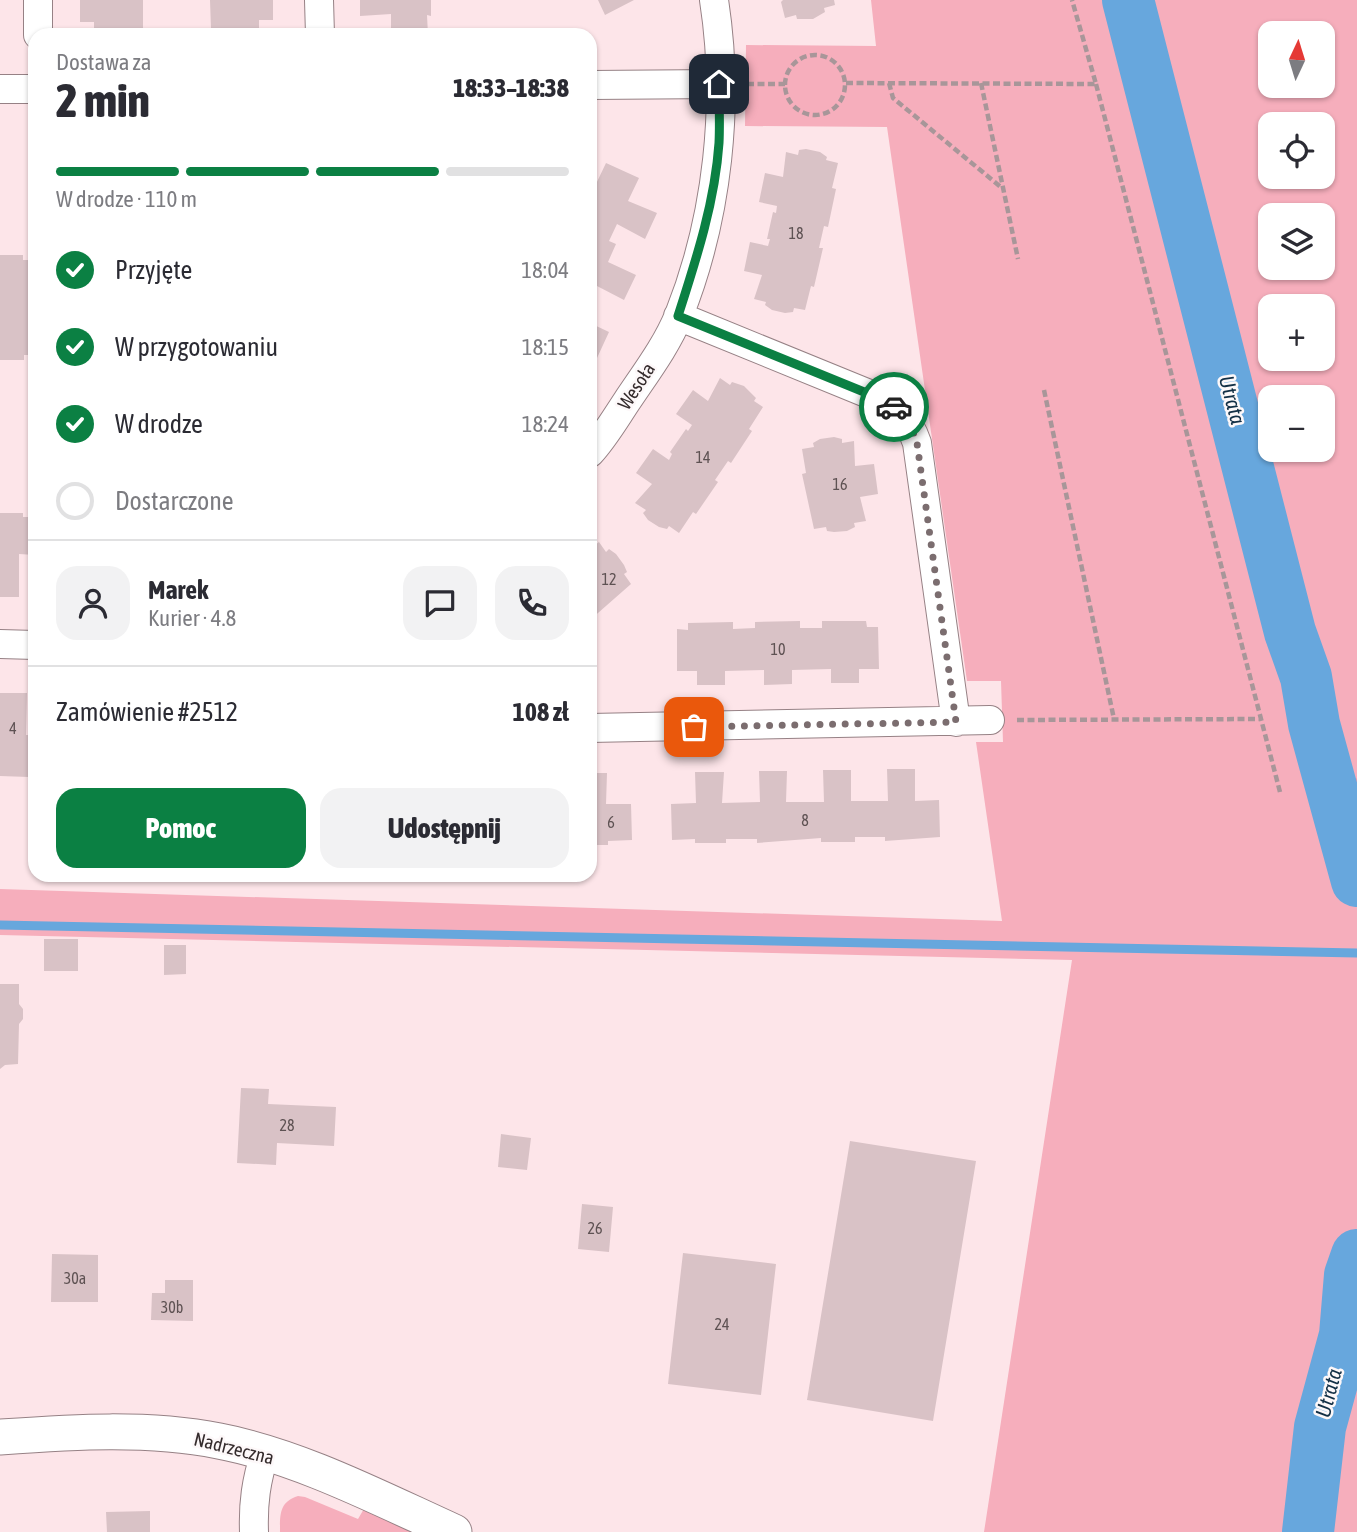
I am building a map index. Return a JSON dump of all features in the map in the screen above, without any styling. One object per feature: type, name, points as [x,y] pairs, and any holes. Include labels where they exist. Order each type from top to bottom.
[{"type":"street","points":[[38,0],[38,28]]},
{"type":"street","points":[[319,0],[320,28]]},
{"type":"street","name":"Wesoła","points":[[597,443],[645,374],[678,316],[696,261],[713,190],[719,144],[719,29],[714,0]]},
{"type":"street","points":[[597,85],[719,84]]},
{"type":"street","points":[[0,89],[28,89]]},
{"type":"street","points":[[678,316],[869,394],[891,405],[905,417],[917,443],[956,722]]},
{"type":"street","points":[[0,645],[28,645]]},
{"type":"street","points":[[597,729],[990,720]]},
{"type":"street","name":"Nadrzeczna","points":[[0,1437],[135,1431],[221,1441],[265,1453],[361,1490],[454,1532]]},
{"type":"street","points":[[254,1532],[253,1502],[256,1480],[265,1453]]},
{"type":"path","points":[[1072,0],[1280,792]]},
{"type":"path","points":[[816,54],[836,63],[843,72],[846,83],[838,106],[827,113],[816,115],[804,113],[794,106],[787,96],[785,84],[788,72],[795,62],[816,54]]},
{"type":"path","points":[[846,83],[1096,84]]},
{"type":"path","points":[[889,83],[893,98],[1002,188]]},
{"type":"path","points":[[981,83],[1018,259]]},
{"type":"path","points":[[1044,390],[1114,719]]},
{"type":"path","points":[[990,720],[1261,719]]},
{"type":"shaded area","points":[[871,0],[1357,0],[1357,778],[1339,784],[1346,811],[1357,830],[1357,1532],[984,1532],[1072,960],[0,935],[0,889],[1002,921],[976,742],[1003,742],[1001,681],[967,681],[887,127],[745,126],[746,45],[876,46]]},
{"type":"shaded area","points":[[1357,778],[1357,830],[1346,811],[1339,783]]},
{"type":"shaded area","points":[[298,1496],[358,1519],[365,1507],[421,1532],[280,1532],[284,1506]]},
{"type":"building","points":[[80,0],[143,0],[143,28],[94,28],[94,22],[80,22]]},
{"type":"building","points":[[210,0],[273,0],[273,20],[259,20],[259,28],[211,28]]},
{"type":"building","points":[[360,0],[431,0],[431,16],[427,15],[428,28],[391,28],[391,14],[360,16]]},
{"type":"building","points":[[598,0],[634,0],[605,15]]},
{"type":"building","points":[[834,0],[835,5],[824,8],[825,12],[813,19],[797,19],[796,15],[785,18],[781,2]]},
{"type":"building","points":[[799,150],[820,152],[827,157],[826,160],[838,163],[832,188],[836,189],[828,227],[824,226],[819,248],[823,248],[814,287],[811,286],[805,310],[794,308],[793,312],[785,313],[772,310],[765,305],[766,302],[754,299],[762,275],[744,271],[750,242],[768,246],[773,212],[776,213],[777,206],[759,202],[765,173],[783,177],[786,152],[798,155]]},
{"type":"building","points":[[606,163],[639,178],[628,201],[657,213],[645,239],[617,224],[609,241],[616,244],[608,262],[636,275],[624,300],[597,286],[597,182]]},
{"type":"building","points":[[0,255],[23,255],[23,260],[28,260],[28,355],[24,355],[24,360],[0,360]]},
{"type":"building","points":[[597,326],[609,332],[597,358]]},
{"type":"building","points":[[720,378],[730,385],[732,382],[744,386],[756,398],[754,401],[763,407],[749,429],[752,431],[731,463],[728,461],[715,480],[718,482],[696,514],[693,512],[679,533],[669,526],[667,529],[659,527],[648,520],[643,513],[646,510],[635,503],[652,484],[636,473],[653,449],[669,460],[672,454],[670,452],[686,429],[688,431],[692,425],[676,414],[693,390],[708,401]]},
{"type":"building","points":[[820,439],[842,439],[842,443],[854,441],[855,466],[874,464],[878,494],[860,497],[866,521],[854,523],[855,527],[847,531],[834,532],[827,531],[826,527],[814,529],[802,474],[806,473],[802,449],[814,447],[813,443]]},
{"type":"building","points":[[0,513],[23,513],[23,517],[28,517],[28,555],[19,554],[19,597],[0,597]]},
{"type":"building","points":[[599,542],[606,552],[609,549],[616,554],[624,565],[627,572],[624,574],[631,584],[597,614]]},
{"type":"building","points":[[800,621],[800,628],[822,628],[822,621],[866,621],[867,627],[878,627],[879,669],[859,669],[859,683],[831,683],[831,669],[792,670],[792,684],[764,685],[764,670],[725,671],[725,685],[697,685],[697,671],[677,671],[677,629],[688,630],[688,623],[733,622],[733,629],[755,628],[755,622]]},
{"type":"building","points":[[0,693],[27,693],[28,777],[0,776]]},
{"type":"building","points":[[887,769],[915,769],[915,801],[939,800],[940,837],[885,841],[885,837],[855,837],[855,842],[821,842],[821,838],[757,843],[757,839],[726,839],[726,843],[695,843],[695,839],[672,840],[671,804],[696,803],[695,772],[724,772],[722,803],[760,802],[759,771],[787,771],[786,802],[824,802],[823,770],[851,770],[851,801],[888,801]]},
{"type":"building","points":[[597,773],[607,773],[606,804],[631,804],[632,840],[608,841],[608,845],[597,845]]},
{"type":"building","points":[[44,939],[78,939],[78,971],[44,971]]},
{"type":"building","points":[[164,945],[186,945],[186,974],[164,975]]},
{"type":"building","points":[[0,984],[19,984],[19,1004],[23,1009],[23,1019],[19,1024],[18,1064],[5,1065],[0,1069]]},
{"type":"building","points":[[241,1088],[269,1089],[268,1104],[336,1107],[334,1146],[277,1143],[276,1165],[237,1163]]},
{"type":"building","points":[[501,1134],[531,1138],[527,1170],[498,1167]]},
{"type":"building","points":[[850,1141],[976,1161],[933,1421],[807,1400]]},
{"type":"building","points":[[582,1204],[613,1207],[609,1252],[578,1249]]},
{"type":"building","points":[[683,1253],[776,1264],[761,1395],[668,1384]]},
{"type":"building","points":[[52,1254],[98,1255],[98,1302],[51,1302]]},
{"type":"building","points":[[165,1280],[193,1280],[193,1321],[151,1320],[152,1293],[165,1293]]},
{"type":"building","points":[[150,1511],[150,1532],[107,1532],[106,1512]]},
{"type":"waterway","name":"Utrata","points":[[1128,0],[1290,632],[1306,677],[1314,724],[1357,881]]},
{"type":"waterway","points":[[0,925],[1357,953]]},
{"type":"waterway","name":"Utrata","points":[[1308,1532],[1320,1427],[1345,1335],[1350,1275],[1357,1255]]},
{"type":"way so far","points":[[694,727],[956,722],[917,443],[905,417],[894,407]]},
{"type":"route","points":[[719,84],[719,144],[713,190],[696,261],[678,316],[869,394],[894,407]]}]
